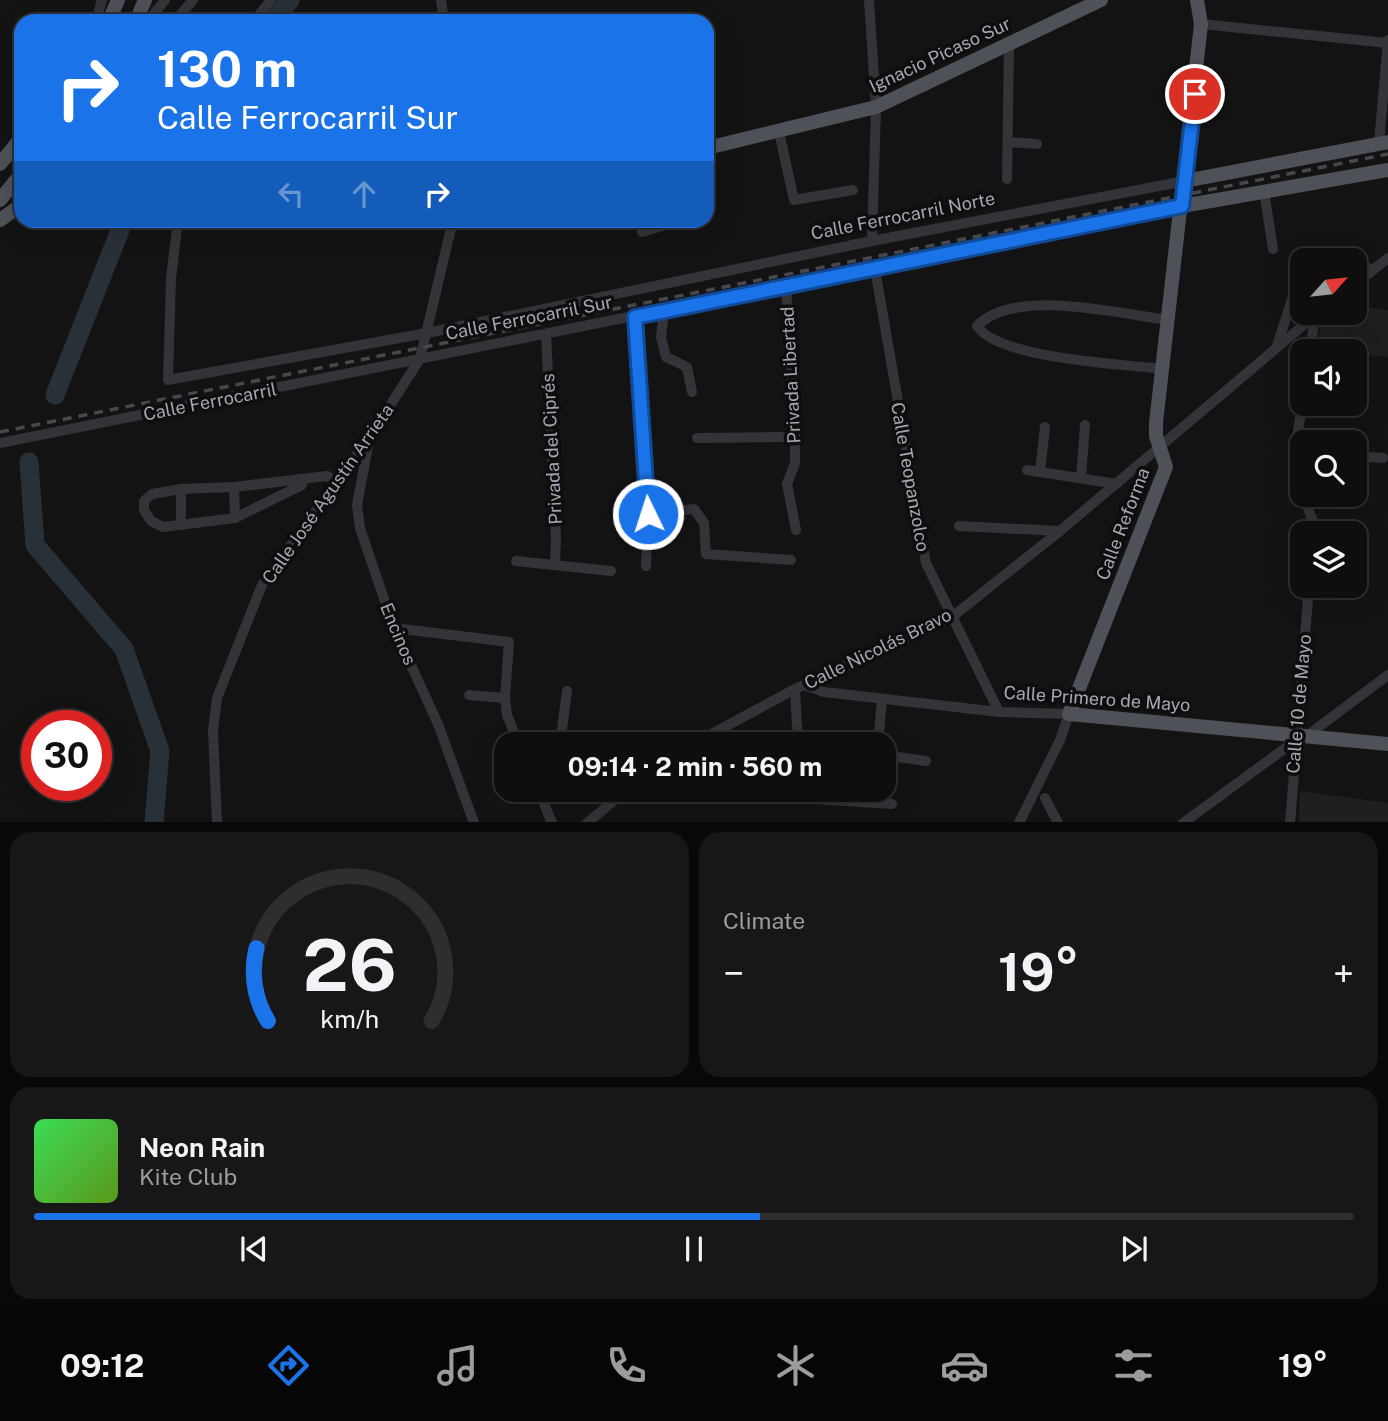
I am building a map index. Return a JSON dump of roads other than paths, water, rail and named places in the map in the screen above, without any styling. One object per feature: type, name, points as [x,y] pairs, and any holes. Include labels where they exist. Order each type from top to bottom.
[{"type":"main road","name":"Ignacio Picaso Sur","points":[[714,146],[876,107],[1009,45],[1074,6],[1101,0]]},
{"type":"main road","name":"Calle Reforma","points":[[1069,714],[1166,467],[1156,423],[1201,24],[1197,0]]},
{"type":"main road","name":"Calle Ferrocarril Norte","points":[[1185,181],[1383,143]]},
{"type":"main road","points":[[0,164],[14,147]]},
{"type":"main road","name":"Calle Ferrocarril Sur","points":[[1182,206],[1388,170]]},
{"type":"main road","points":[[0,200],[14,183]]},
{"type":"main road","name":"Calle Primero de Mayo","points":[[1069,714],[1388,744]]},
{"type":"street","points":[[154,14],[165,0]]},
{"type":"street","points":[[181,14],[193,0]]},
{"type":"street","points":[[260,14],[271,0]]},
{"type":"street","points":[[869,0],[876,107],[872,240]]},
{"type":"street","points":[[1201,24],[1388,42],[1383,143]]},
{"type":"street","points":[[1007,179],[1009,45]]},
{"type":"street","points":[[779,132],[794,200],[853,190]]},
{"type":"street","points":[[1009,142],[1037,144]]},
{"type":"street","name":"Calle Ferrocarril Norte","points":[[427,333],[872,240],[1185,181]]},
{"type":"street","points":[[1264,191],[1273,249]]},
{"type":"street","name":"Calle Ferrocarril Sur","points":[[420,359],[1182,206]]},
{"type":"street","name":"Calle Ferrocarril","points":[[177,228],[171,278],[168,380],[427,333]]},
{"type":"street","name":"Calle José Agustín Arrieta","points":[[217,822],[213,730],[217,698],[262,585],[369,438],[420,359],[451,228]]},
{"type":"street","points":[[641,228],[642,232],[655,228]]},
{"type":"street","points":[[1367,275],[1388,258]]},
{"type":"street","points":[[1367,268],[1374,269]]},
{"type":"street","name":"Calle Teopanzolco","points":[[875,269],[919,536],[926,563],[999,712]]},
{"type":"street","name":"Privada Libertad","points":[[786,287],[795,437],[795,463],[787,484],[796,530]]},
{"type":"street","points":[[1163,369],[1059,358],[1006,347],[990,340],[977,326],[999,310],[1023,305],[1168,320]]},
{"type":"street","points":[[1277,346],[1290,305]]},
{"type":"street","points":[[664,312],[662,346],[666,356],[687,367],[692,392]]},
{"type":"street","points":[[635,317],[648,514],[646,566]]},
{"type":"street","name":"Calle Nicolás Bravo","points":[[715,732],[799,687],[952,617],[1117,484],[1303,326]]},
{"type":"street","name":"Privada del Ciprés","points":[[546,334],[555,564]]},
{"type":"street","name":"Calle Ferrocarril","points":[[0,443],[420,359]]},
{"type":"street","points":[[1081,478],[1085,425]]},
{"type":"street","points":[[1040,472],[1045,427]]},
{"type":"street","points":[[697,438],[795,437]]},
{"type":"street","name":"Encinos","points":[[369,438],[357,505],[360,528],[394,628],[438,724],[474,822]]},
{"type":"street","points":[[1367,457],[1383,458]]},
{"type":"street","points":[[1027,470],[1117,484]]},
{"type":"street","points":[[279,487],[235,518],[163,527],[151,521],[144,510],[144,501],[152,494],[181,489],[279,487],[327,476],[338,482]]},
{"type":"street","points":[[234,487],[235,518]]},
{"type":"street","points":[[181,489],[181,525]]},
{"type":"street","points":[[648,514],[694,509],[704,523],[706,554],[791,560]]},
{"type":"street","points":[[958,526],[1060,531]]},
{"type":"street","points":[[516,561],[611,571]]},
{"type":"street","name":"Calle 10 de Mayo","points":[[1290,822],[1300,737],[1308,598]]},
{"type":"street","points":[[394,628],[506,640],[510,645],[505,698],[507,715],[516,732]]},
{"type":"street","points":[[1183,822],[1388,675]]},
{"type":"street","points":[[798,732],[799,687]]},
{"type":"street","name":"Calle Primero de Mayo","points":[[799,687],[999,712],[1069,714]]},
{"type":"street","points":[[562,732],[567,691]]},
{"type":"street","points":[[469,695],[505,698]]},
{"type":"street","points":[[879,732],[881,699]]},
{"type":"street","name":"Calle Reforma","points":[[1018,822],[1060,740],[1069,714]]},
{"type":"street","points":[[896,757],[926,761]]},
{"type":"street","points":[[1045,798],[1058,822]]},
{"type":"street","points":[[544,802],[552,822]]},
{"type":"street","points":[[587,822],[612,802]]},
{"type":"street","points":[[875,802],[892,804]]},
{"type":"waterway","points":[[279,14],[290,0]]},
{"type":"waterway","points":[[55,395],[121,228]]},
{"type":"waterway","points":[[29,462],[35,545],[124,649],[160,751],[154,822]]},
{"type":"railway","points":[[0,432],[1388,154]]}]
